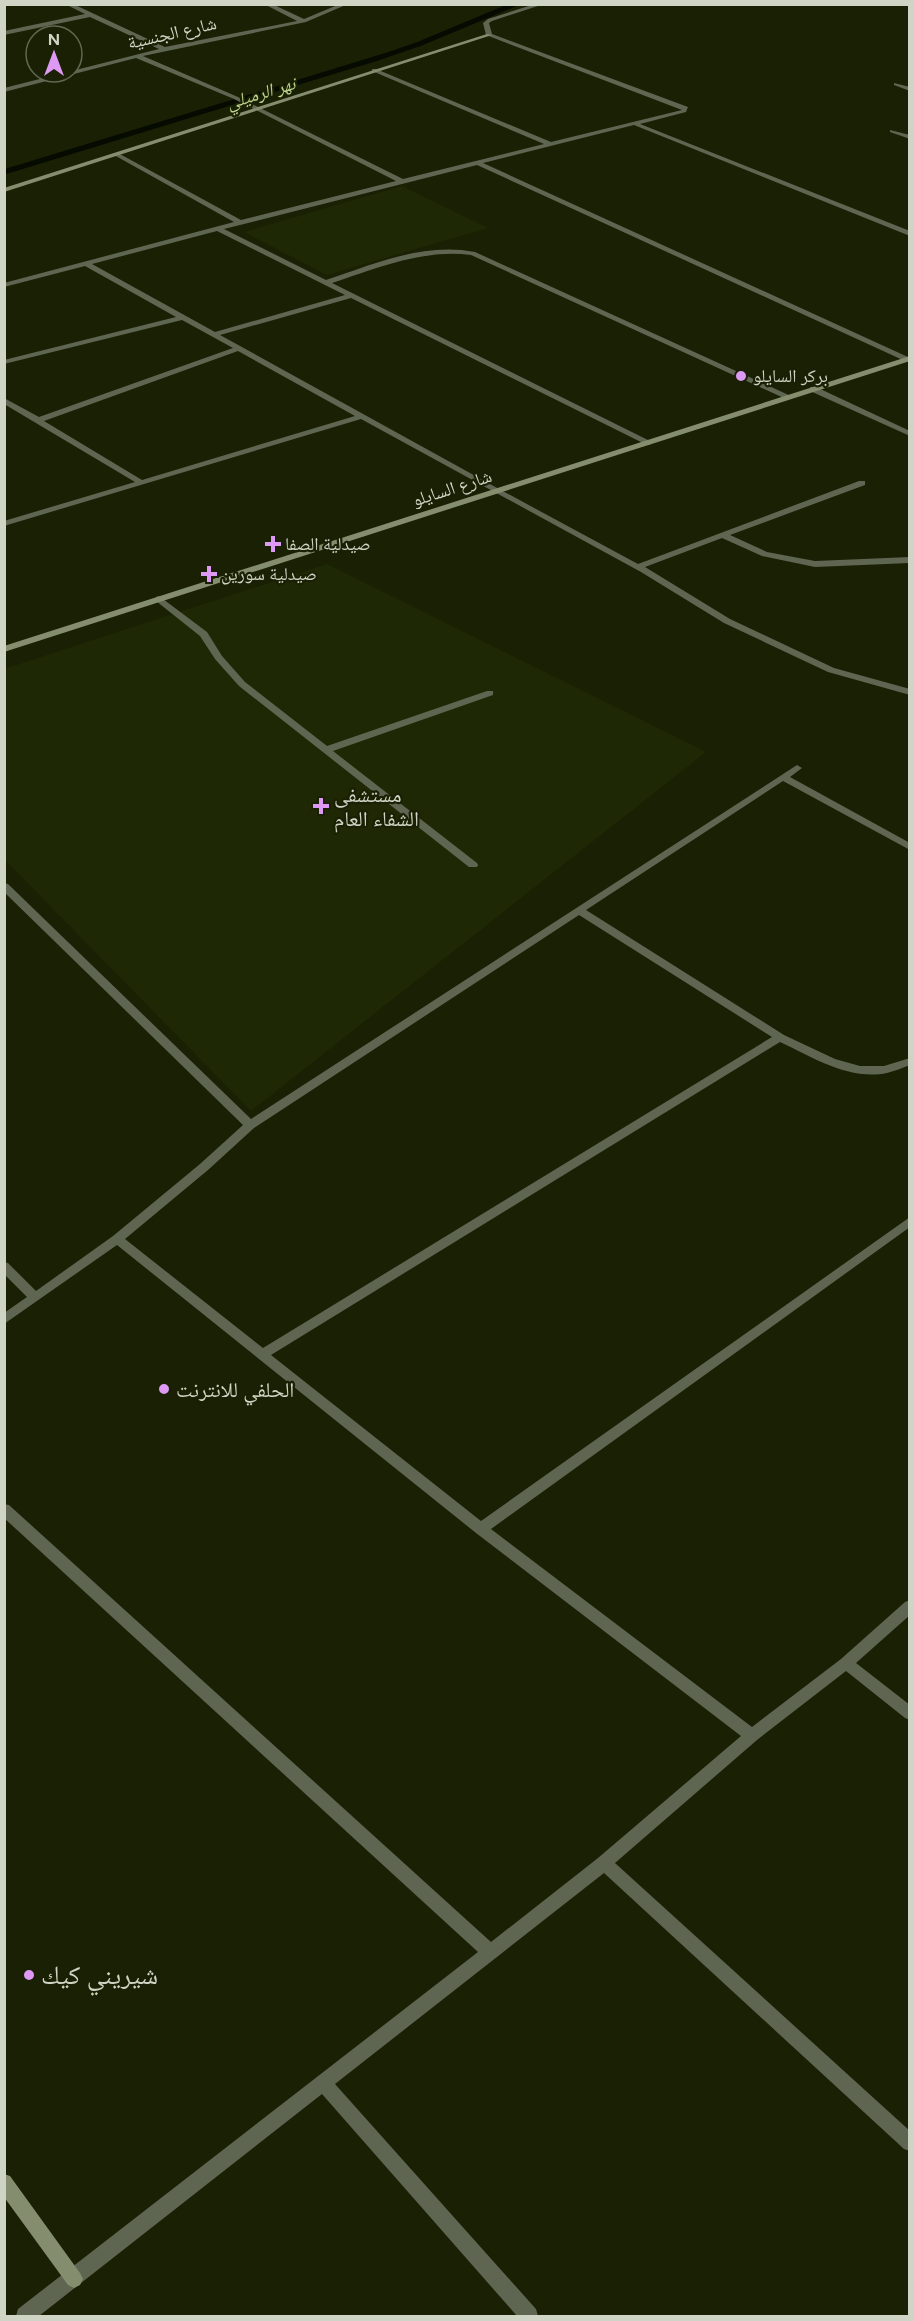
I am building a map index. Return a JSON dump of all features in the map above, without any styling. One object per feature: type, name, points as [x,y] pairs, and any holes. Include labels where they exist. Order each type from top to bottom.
[{"type":"street","points":[[67,4],[164,49]]},
{"type":"street","points":[[266,4],[304,21]]},
{"type":"street","name":"شارع الجنسية","points":[[4,90],[164,49],[304,21],[346,4]]},
{"type":"street","points":[[489,35],[486,23],[490,20],[542,4]]},
{"type":"street","points":[[4,33],[89,15]]},
{"type":"street","points":[[4,190],[254,107],[489,35],[686,108],[684,111],[476,162],[4,285]]},
{"type":"street","points":[[137,56],[236,98],[402,181]]},
{"type":"street","points":[[374,70],[549,144]]},
{"type":"street","points":[[896,84],[909,89]]},
{"type":"street","points":[[633,123],[909,234]]},
{"type":"street","points":[[892,131],[909,137]]},
{"type":"street","points":[[116,154],[241,223]]},
{"type":"street","points":[[476,162],[907,359]]},
{"type":"street","points":[[219,229],[647,442]]},
{"type":"street","points":[[326,282],[429,251],[452,250],[473,253],[789,397]]},
{"type":"street","points":[[87,264],[636,567],[727,621],[831,670],[909,692]]},
{"type":"street","points":[[214,334],[352,295]]},
{"type":"street","points":[[4,362],[183,317]]},
{"type":"street","points":[[39,420],[240,348]]},
{"type":"street","name":"شارع السايلو","points":[[4,649],[907,359]]},
{"type":"street","points":[[813,389],[909,434]]},
{"type":"street","points":[[4,400],[142,483]]},
{"type":"street","points":[[4,524],[363,416]]},
{"type":"street","points":[[636,567],[862,483]]},
{"type":"street","points":[[722,535],[765,554],[815,564],[909,560]]},
{"type":"street","points":[[159,599],[204,634],[218,657],[242,684],[473,865]]},
{"type":"street","points":[[326,750],[490,693]]},
{"type":"street","points":[[4,1320],[117,1239],[204,1167],[250,1125],[797,768]]},
{"type":"street","points":[[783,777],[909,847]]},
{"type":"street","points":[[4,886],[250,1125]]},
{"type":"street","points":[[580,911],[780,1037],[831,1062],[860,1070],[885,1070],[909,1061]]},
{"type":"street","points":[[262,1354],[780,1037]]},
{"type":"street","points":[[481,1528],[909,1221]]},
{"type":"street","points":[[117,1239],[481,1528],[752,1736]]},
{"type":"street","points":[[4,1266],[35,1298]]},
{"type":"street","points":[[4,1509],[490,1952]]},
{"type":"street","points":[[25,2316],[604,1863],[752,1736],[846,1663],[909,1606]]},
{"type":"street","points":[[846,1663],[909,1714]]},
{"type":"street","points":[[604,1863],[909,2143]]},
{"type":"street","points":[[322,2082],[529,2316]]},
{"type":"street","points":[[4,2182],[74,2279]]},
{"type":"shaded area","points":[[402,186],[488,228],[327,275],[244,232]]},
{"type":"shaded area","name":"مستشفى الشفاء العام","points":[[327,564],[706,752],[251,1111],[5,860],[4,669]]},
{"type":"waterway","name":"نهر الرميلي","points":[[4,172],[381,57],[419,44],[515,4]]},
{"type":"place","name":"بركر السايلو","points":[[741,376]]},
{"type":"place","name":"صيدلية الصفا","points":[[273,544]]},
{"type":"place","name":"صيدلية سورين","points":[[209,574]]},
{"type":"place","name":"مستشفى الشفاء العام","points":[[321,806]]},
{"type":"place","name":"الحلفي للانترنت","points":[[164,1389]]},
{"type":"place","name":"شيريني كيك","points":[[29,1975]]}]
